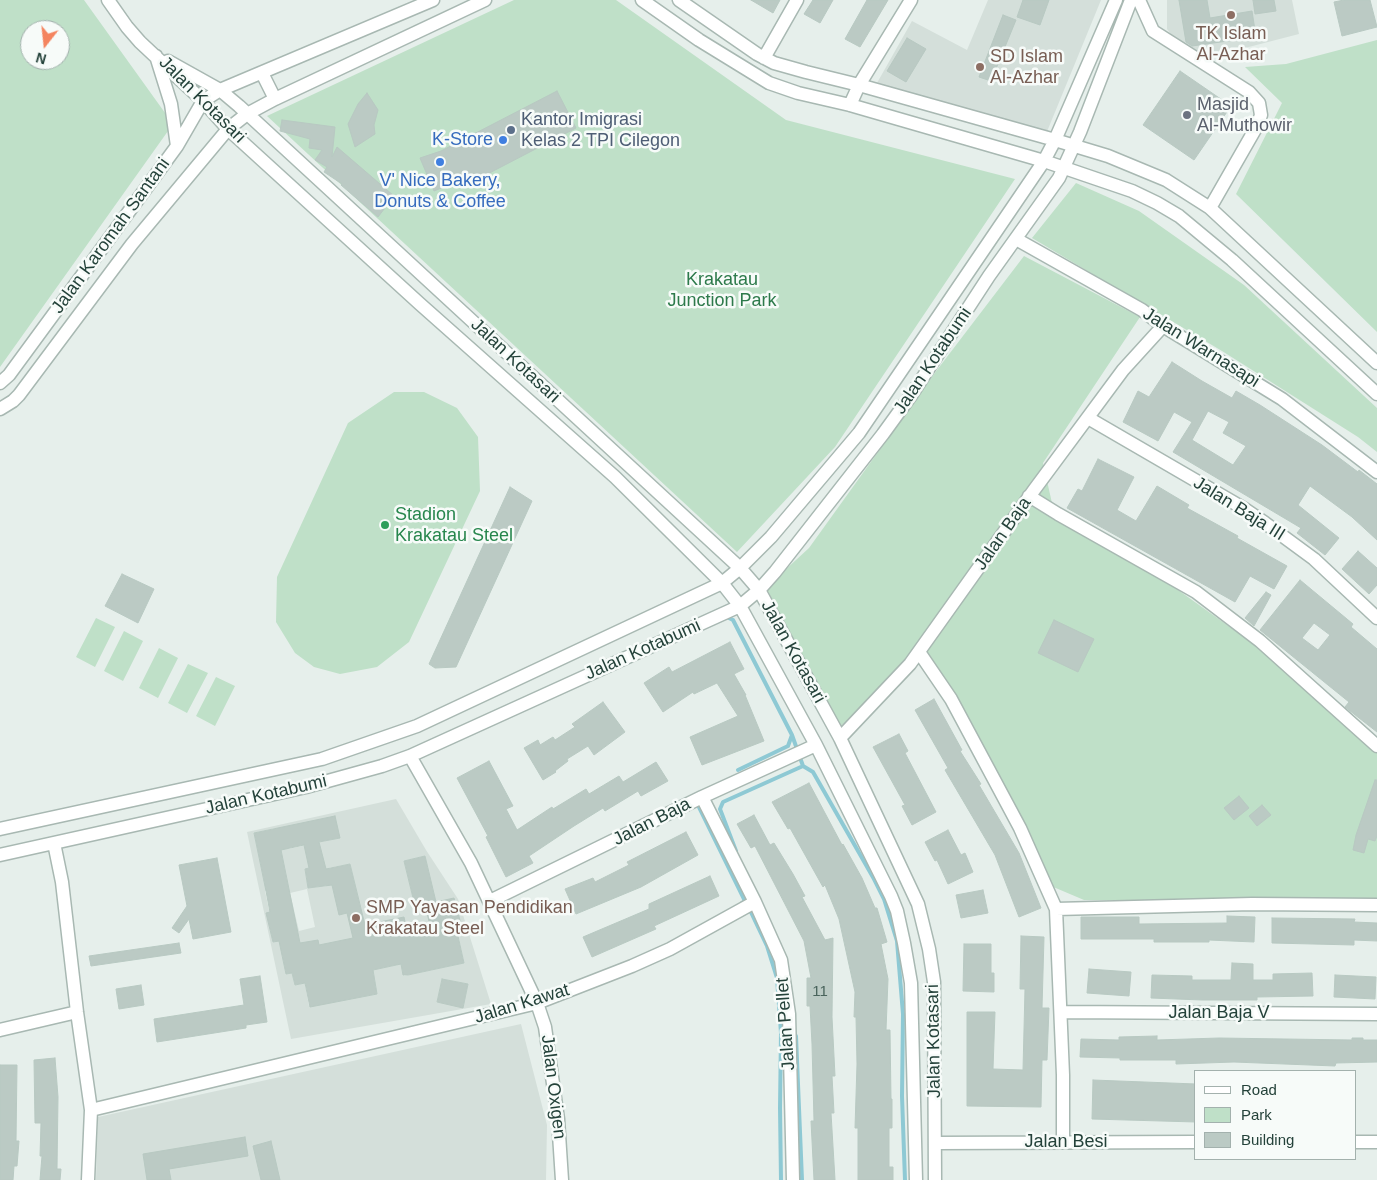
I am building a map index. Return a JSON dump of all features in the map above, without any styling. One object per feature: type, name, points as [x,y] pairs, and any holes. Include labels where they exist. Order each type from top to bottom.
[{"type":"street","points":[[108,0],[127,27],[155,54],[171,104],[177,146]]},
{"type":"street","name":"Jalan Karomah Santani","points":[[0,383],[9,375],[177,146],[203,102],[220,90],[433,0]]},
{"type":"street","name":"Jalan Karomah Santani","points":[[0,409],[19,395],[132,244],[228,129],[248,114],[275,99],[486,0]]},
{"type":"street","points":[[642,0],[699,40],[769,83],[798,93],[850,105],[1044,160],[1132,191],[1157,203],[1179,216],[1232,260],[1377,394]]},
{"type":"street","points":[[679,0],[695,5],[764,58],[790,68],[858,84],[1055,140],[1108,156],[1166,180],[1210,208],[1377,363]]},
{"type":"street","points":[[764,58],[797,0]]},
{"type":"street","points":[[850,105],[858,84],[911,0]]},
{"type":"street","name":"Jalan Kotabumi","points":[[0,829],[322,760],[417,726],[722,583],[771,537],[859,433],[1044,160],[1055,140],[1116,0]]},
{"type":"street","name":"Jalan Kotabumi","points":[[0,855],[306,788],[382,766],[410,756],[740,606],[759,590],[808,532],[895,418],[989,276],[1060,178],[1131,0]]},
{"type":"street","points":[[1139,0],[1153,31],[1249,92],[1259,102],[1261,115],[1257,126],[1210,208]]},
{"type":"street","name":"Jalan Kotasari","points":[[155,54],[220,90],[248,114],[740,568],[759,590],[840,738],[918,904],[930,949],[934,982],[935,1180]]},
{"type":"street","name":"Jalan Kotasari","points":[[155,54],[228,129],[420,304],[615,477],[722,583],[740,606],[891,896],[896,911],[911,984],[916,1180]]},
{"type":"street","points":[[262,73],[275,99]]},
{"type":"street","points":[[114,231],[132,244]]},
{"type":"street","name":"Jalan Warnasapi","points":[[1016,239],[1142,310],[1163,326],[1282,399],[1377,472]]},
{"type":"street","name":"Jalan Baja","points":[[840,738],[919,652],[1123,370],[1163,326]]},
{"type":"street","name":"Jalan Baja III","points":[[1088,418],[1243,508],[1272,528],[1314,559],[1377,618]]},
{"type":"street","points":[[1030,496],[1066,519],[1196,592],[1260,641],[1377,746]]},
{"type":"street","points":[[919,652],[951,699],[1020,828],[1056,909],[1063,1142]]},
{"type":"street","name":"Jalan Baja","points":[[490,901],[702,797],[814,746]]},
{"type":"street","name":"Jalan Oxigen","points":[[410,756],[471,863],[537,1003],[545,1027],[558,1119],[562,1180]]},
{"type":"street","points":[[299,766],[306,788]]},
{"type":"street","name":"Jalan Pellet","points":[[702,797],[750,905],[781,960],[789,1014],[793,1180]]},
{"type":"street","points":[[54,843],[62,882],[77,1012],[91,1110],[88,1180]]},
{"type":"street","points":[[896,911],[918,904]]},
{"type":"street","points":[[1056,909],[1252,904],[1377,905]]},
{"type":"street","name":"Jalan Kawat","points":[[91,1110],[537,1003],[632,966],[750,905]]},
{"type":"street","points":[[0,1030],[77,1012]]},
{"type":"street","name":"Jalan Baja V","points":[[1060,1012],[1377,1014]]},
{"type":"street","name":"Jalan Besi","points":[[936,1143],[1194,1142]]},
{"type":"street","points":[[1357,1142],[1377,1142]]},
{"type":"shaded area","name":"SD Islam Al-Azhar","points":[[988,0],[1101,0],[1046,134],[877,83],[912,21],[967,50]]},
{"type":"shaded area","name":"TK Islam Al-Azhar","points":[[1167,0],[1292,0],[1299,34],[1210,57],[1192,53],[1178,44],[1167,29]]},
{"type":"shaded area","name":"SMP Yayasan Pendidikan Krakatau Steel","points":[[396,799],[458,899],[491,1004],[291,1039],[247,832]],"holes":[[[283,827],[339,838],[288,849]],[[276,828],[287,881],[265,885],[254,833]],[[425,856],[434,897],[414,902],[404,861]],[[350,864],[361,910],[329,868]],[[324,866],[326,886],[308,888],[305,869]],[[282,887],[287,906],[269,910],[265,891]],[[307,889],[315,927],[299,931],[290,893]],[[267,913],[296,937],[273,942]],[[460,919],[464,934],[395,933]],[[459,939],[464,963],[404,976],[398,952]],[[282,953],[397,965],[295,985],[292,973],[286,974]],[[373,972],[377,994],[309,1006],[305,984]],[[442,979],[468,984],[463,1007],[437,1002]]]},
{"type":"shaded area","points":[[521,1024],[547,1125],[546,1180],[96,1180],[98,1117]]},
{"type":"green space","points":[[0,0],[84,0],[173,124],[0,367]]},
{"type":"green space","name":"Krakatau Junction Park","points":[[514,0],[616,0],[786,120],[1015,179],[835,447],[737,552],[267,116]]},
{"type":"green space","points":[[1377,40],[1377,332],[1236,194],[1282,103],[1245,67],[1286,64]]},
{"type":"green space","points":[[1076,183],[1139,211],[1244,285],[1377,408],[1377,452],[1358,437],[1222,351],[1032,238]]},
{"type":"green space","points":[[1024,256],[1140,317],[1043,463],[1054,512],[1153,572],[1280,663],[1377,749],[1377,902],[1084,900],[1051,886],[925,655],[837,729],[759,594],[809,548],[937,370]]},
{"type":"green space","points":[[394,392],[424,392],[457,408],[478,437],[480,491],[409,642],[377,667],[340,674],[314,667],[295,653],[276,622],[277,577],[348,423]]},
{"type":"green space","points":[[96,618],[115,627],[95,667],[76,657]]},
{"type":"green space","points":[[124,631],[143,641],[123,681],[104,671]]},
{"type":"green space","points":[[159,648],[178,658],[158,698],[139,688]]},
{"type":"green space","points":[[188,664],[208,673],[187,713],[168,703]]},
{"type":"green space","points":[[216,677],[235,686],[215,726],[196,716]]},
{"type":"building","points":[[751,0],[780,0],[773,13]]},
{"type":"building","points":[[813,0],[833,0],[820,23],[804,14]]},
{"type":"building","points":[[867,0],[888,0],[860,47],[845,39]]},
{"type":"building","points":[[1023,0],[1049,0],[1040,25],[1017,17]]},
{"type":"building","points":[[1179,0],[1207,0],[1210,18],[1252,11],[1256,37],[1192,46],[1186,42]]},
{"type":"building","points":[[1253,0],[1274,0],[1276,11],[1255,14]]},
{"type":"building","points":[[1370,0],[1377,27],[1342,36],[1334,2]]},
{"type":"building","points":[[1003,15],[1016,20],[991,81],[979,77]]},
{"type":"building","points":[[907,38],[926,49],[906,82],[887,71]]},
{"type":"building","name":"Masjid Al-Muthowir","points":[[1180,71],[1231,106],[1194,160],[1143,125]]},
{"type":"building","points":[[557,91],[576,128],[474,181],[471,176],[434,191],[420,158],[441,151]]},
{"type":"building","points":[[367,93],[378,110],[374,125],[375,134],[355,147],[348,124],[358,104]]},
{"type":"building","points":[[282,120],[335,127],[332,157],[337,147],[394,196],[378,217],[342,184],[324,172],[327,167],[315,160],[322,150],[309,148],[310,139],[280,131]]},
{"type":"building","points":[[1172,362],[1232,398],[1236,391],[1260,405],[1322,445],[1377,484],[1377,540],[1352,517],[1310,486],[1298,505],[1339,538],[1325,555],[1297,533],[1301,528],[1173,452],[1192,422],[1174,412],[1158,441],[1123,422],[1138,391],[1149,397]],"holes":[[[1208,411],[1229,422],[1223,433],[1246,446],[1233,465],[1192,440]]]},
{"type":"building","points":[[1098,459],[1134,477],[1117,510],[1136,521],[1157,486],[1189,505],[1187,508],[1287,566],[1274,589],[1250,576],[1235,602],[1067,508],[1078,489],[1082,491]]},
{"type":"building","points":[[510,487],[532,501],[456,667],[435,668],[429,664]]},
{"type":"building","points":[[1358,551],[1377,568],[1377,585],[1369,594],[1342,569]]},
{"type":"building","points":[[122,574],[154,589],[138,623],[105,606]]},
{"type":"building","points":[[1300,580],[1353,624],[1351,627],[1377,649],[1377,732],[1345,707],[1349,702],[1260,630]],"holes":[[[1314,623],[1330,635],[1318,650],[1302,638]]]},
{"type":"building","points":[[1266,592],[1271,595],[1254,626],[1245,618]]},
{"type":"building","points":[[1054,620],[1094,639],[1078,672],[1038,653]]},
{"type":"building","points":[[730,642],[744,669],[734,674],[746,695],[764,741],[702,765],[690,737],[738,716],[717,683],[694,694],[693,692],[663,712],[644,683],[669,667],[672,672]]},
{"type":"building","points":[[934,699],[962,750],[960,751],[981,784],[979,785],[1019,853],[1041,908],[1019,917],[995,855],[945,770],[948,768],[915,710]]},
{"type":"building","points":[[603,702],[625,732],[594,755],[588,746],[567,759],[568,761],[556,772],[543,780],[524,748],[538,740],[540,745],[553,737],[555,740],[575,727],[572,724]]},
{"type":"building","points":[[899,734],[908,751],[905,753],[936,812],[912,825],[902,806],[905,805],[873,747]]},
{"type":"building","points":[[489,761],[513,806],[506,809],[517,830],[552,807],[553,809],[586,789],[589,794],[619,776],[623,782],[656,762],[668,781],[641,796],[638,791],[605,811],[603,808],[529,856],[533,863],[506,877],[486,837],[488,836],[457,778]]},
{"type":"building","points":[[1375,780],[1377,780],[1377,836],[1375,841],[1368,839],[1364,853],[1353,850],[1356,835]]},
{"type":"building","points":[[809,783],[862,878],[875,908],[877,908],[887,942],[881,944],[888,979],[886,1030],[890,1030],[892,1099],[892,1128],[889,1128],[889,1167],[893,1167],[893,1180],[858,1180],[858,1128],[855,1128],[857,1064],[856,1017],[854,1017],[855,992],[839,919],[825,885],[823,887],[790,828],[788,829],[772,802]]},
{"type":"building","points":[[1239,796],[1249,808],[1234,820],[1224,808]]},
{"type":"building","points":[[1262,805],[1271,815],[1257,826],[1249,816]]},
{"type":"building","points":[[754,815],[770,845],[774,843],[793,874],[805,896],[802,897],[825,940],[833,938],[832,1017],[835,1076],[832,1076],[834,1113],[831,1113],[835,1180],[814,1180],[811,1121],[814,1121],[812,1044],[810,1006],[807,1006],[807,978],[811,978],[804,941],[755,846],[751,848],[737,824]]},
{"type":"building","points":[[335,816],[340,838],[319,842],[326,869],[350,864],[365,925],[404,917],[407,931],[430,926],[424,899],[414,902],[404,861],[425,856],[436,902],[454,898],[464,935],[458,936],[464,963],[408,975],[403,975],[401,964],[373,970],[377,994],[310,1007],[305,983],[295,985],[292,973],[286,974],[279,941],[273,942],[266,913],[270,912],[254,833]],"holes":[[[304,845],[309,868],[305,869],[308,888],[332,885],[339,915],[347,913],[353,938],[319,945],[318,940],[300,943],[281,850]]]},
{"type":"building","points":[[948,830],[961,855],[965,853],[973,872],[948,884],[937,860],[935,861],[925,842]]},
{"type":"building","points":[[686,832],[698,855],[641,887],[576,914],[565,889],[593,878],[595,882],[629,865],[627,862]]},
{"type":"building","points":[[217,858],[231,932],[193,939],[189,919],[179,933],[172,928],[187,906],[179,865]]},
{"type":"building","points":[[710,876],[719,896],[654,926],[656,929],[592,957],[583,937],[649,909],[649,904]]},
{"type":"building","points":[[983,890],[988,913],[961,918],[956,895]]},
{"type":"building","points":[[1227,916],[1255,917],[1254,942],[1209,940],[1209,942],[1154,942],[1154,939],[1081,939],[1081,917],[1139,917],[1139,924],[1227,923]]},
{"type":"building","points":[[1272,918],[1355,919],[1354,922],[1377,923],[1377,941],[1354,940],[1354,945],[1272,943]]},
{"type":"building","points":[[1021,936],[1044,937],[1042,1008],[1049,1008],[1047,1060],[1042,1060],[1041,1107],[967,1106],[967,1012],[995,1012],[993,1069],[1023,1070],[1025,989],[1020,989]]},
{"type":"building","points":[[179,943],[181,953],[91,966],[89,956]]},
{"type":"building","points":[[964,944],[991,944],[991,973],[994,973],[994,992],[963,991]]},
{"type":"building","points":[[1232,963],[1253,964],[1253,980],[1273,980],[1273,974],[1312,973],[1313,996],[1257,997],[1257,1000],[1151,998],[1152,975],[1192,976],[1192,980],[1231,980]]},
{"type":"building","points":[[1089,969],[1131,972],[1129,996],[1087,993]]},
{"type":"building","points":[[1335,975],[1376,977],[1375,999],[1334,997]]},
{"type":"building","points":[[260,976],[267,1022],[246,1025],[246,1028],[157,1042],[154,1019],[244,1005],[240,979]]},
{"type":"building","points":[[442,979],[468,984],[463,1008],[437,1002]]},
{"type":"building","points":[[141,985],[144,1005],[119,1009],[116,989]]},
{"type":"building","points":[[1157,1036],[1157,1040],[1219,1038],[1352,1040],[1352,1038],[1363,1038],[1363,1040],[1377,1040],[1377,1062],[1336,1063],[1335,1066],[1234,1062],[1176,1064],[1176,1060],[1120,1060],[1120,1058],[1080,1057],[1081,1039],[1119,1040],[1119,1037]]},
{"type":"building","points":[[55,1058],[58,1097],[57,1169],[61,1169],[60,1180],[40,1180],[42,1156],[40,1156],[41,1123],[35,1123],[34,1060]]},
{"type":"building","points":[[0,1065],[17,1065],[16,1141],[19,1141],[17,1166],[14,1166],[13,1180],[0,1180]]},
{"type":"building","points":[[1093,1080],[1194,1084],[1194,1122],[1092,1119]]},
{"type":"building","points":[[245,1137],[248,1156],[169,1169],[171,1180],[147,1180],[143,1154]]},
{"type":"building","points":[[271,1141],[280,1180],[261,1180],[253,1146]]},
{"type":"waterway","points":[[725,616],[733,620],[792,735],[788,746],[738,770]]},
{"type":"waterway","points":[[792,735],[803,766],[813,772],[874,879],[884,899],[897,941],[903,1014],[902,1096],[905,1180]]},
{"type":"waterway","points":[[736,851],[720,809],[723,802],[803,766]]},
{"type":"waterway","points":[[698,805],[745,901],[742,903]]},
{"type":"waterway","points":[[749,908],[767,946],[777,978],[781,1033],[781,1180]]},
{"type":"waterway","points":[[796,1036],[802,1180]]},
{"type":"place","name":"TK Islam Al-Azhar","points":[[1231,15]]},
{"type":"place","name":"SD Islam Al-Azhar","points":[[980,67]]},
{"type":"place","name":"Masjid Al-Muthowir","points":[[1187,115]]},
{"type":"place","name":"Kantor Imigrasi Kelas 2 TPI Cilegon","points":[[511,130]]},
{"type":"place","name":"K-Store","points":[[503,140]]},
{"type":"place","name":"V' Nice Bakery, Donuts & Coffee","points":[[440,162]]},
{"type":"place","name":"Stadion Krakatau Steel","points":[[385,525]]},
{"type":"place","name":"SMP Yayasan Pendidikan Krakatau Steel","points":[[356,918]]}]
